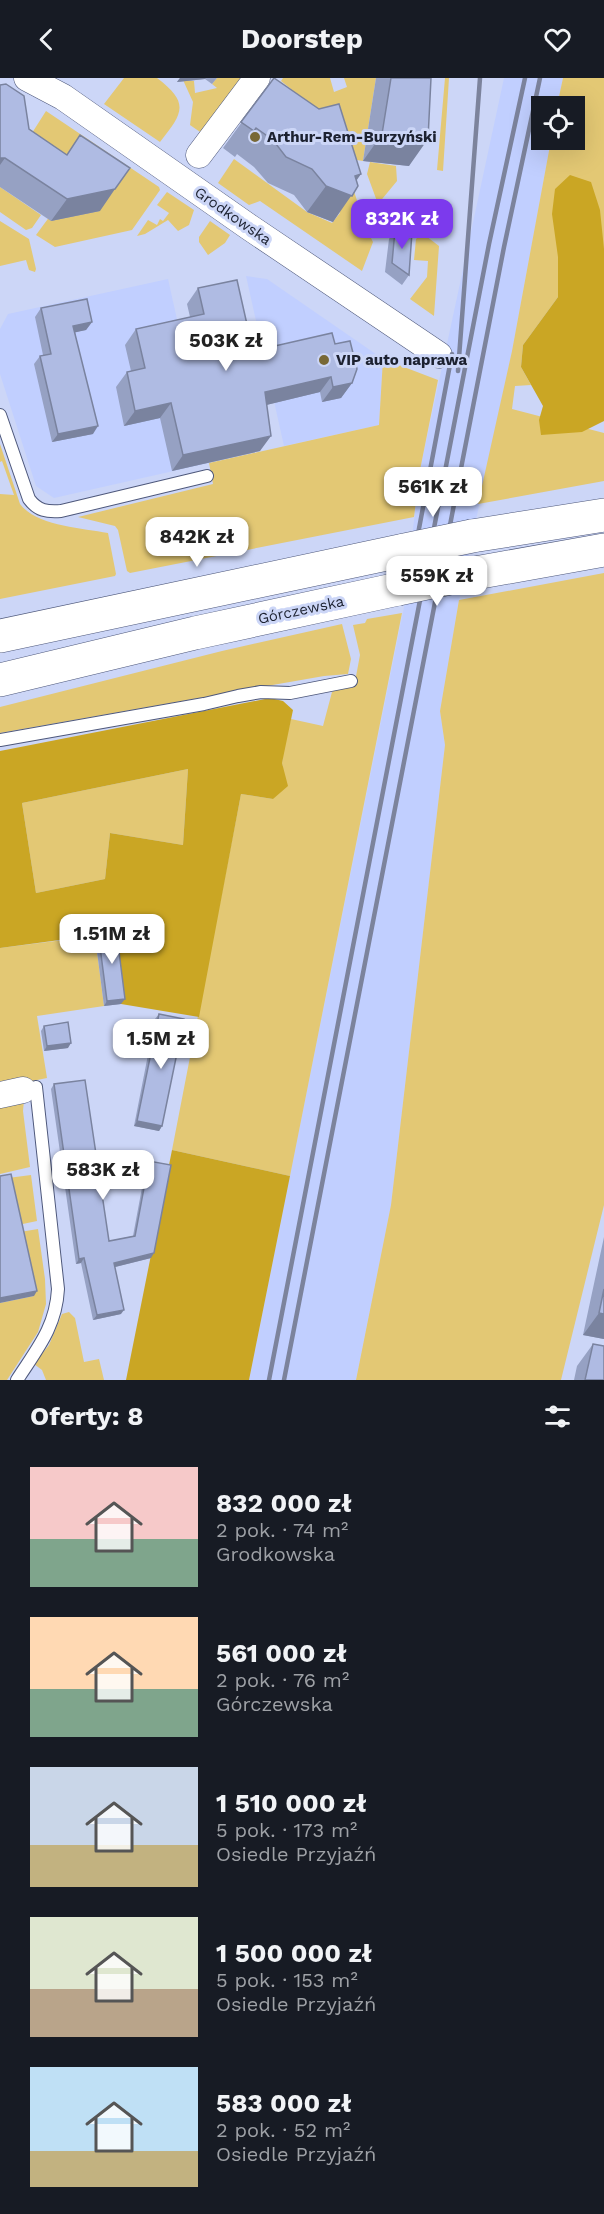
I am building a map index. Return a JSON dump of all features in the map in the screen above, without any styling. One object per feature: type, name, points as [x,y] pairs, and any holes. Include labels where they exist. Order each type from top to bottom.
[{"type":"main road","points":[[0,636],[472,536],[604,514]]},
{"type":"main road","name":"Górczewska","points":[[0,680],[195,633],[398,589],[604,550]]},
{"type":"street","name":"Grodkowska","points":[[27,78],[63,97],[239,221],[439,355]]},
{"type":"street","points":[[199,155],[257,78]]},
{"type":"lane","points":[[0,415],[29,500],[43,511],[61,511],[207,476]]},
{"type":"lane","points":[[0,740],[261,692],[290,693],[351,681]]},
{"type":"lane","points":[[12,1093],[36,1087],[58,1289],[55,1315],[50,1327],[17,1380]]},
{"type":"shaded area","points":[[124,78],[157,78],[175,94],[180,108],[178,116],[160,142],[104,104]]},
{"type":"shaded area","points":[[217,78],[250,78],[203,134],[190,125],[193,102],[183,80],[194,81],[195,93],[217,88],[212,84]]},
{"type":"shaded area","points":[[283,78],[330,78],[334,92],[347,87],[344,78],[376,78],[363,161],[351,159],[348,173],[366,228],[373,242],[362,271],[260,201],[249,205],[218,183],[234,159],[307,212],[332,223],[340,213],[303,128],[291,89],[281,81]]},
{"type":"shaded area","points":[[445,78],[449,78],[443,171],[437,170]]},
{"type":"shaded area","points":[[504,78],[563,78],[559,96],[531,96],[531,150],[549,150],[512,351],[459,600],[440,711],[445,745],[391,1205],[356,1380],[249,1380],[405,602],[399,601],[413,529],[420,470]]},
{"type":"shaded area","points":[[563,78],[604,78],[604,249],[558,257],[558,297],[523,345],[521,367],[531,385],[515,386],[512,409],[604,433],[604,481],[478,504],[512,351],[549,150],[585,150],[585,96],[559,96]]},
{"type":"shaded area","points":[[46,111],[159,187],[160,190],[132,230],[55,247],[36,235],[50,216],[18,155]]},
{"type":"shaded area","points":[[370,162],[396,166],[397,181],[378,204],[367,174]]},
{"type":"shaded area","points":[[570,175],[591,182],[600,210],[604,249],[604,421],[582,432],[541,435],[539,420],[543,406],[521,367],[523,345],[558,297],[558,257],[552,214],[555,189]]},
{"type":"shaded area","points":[[0,187],[41,215],[32,228],[26,230],[0,212]]},
{"type":"shaded area","points":[[167,192],[194,210],[189,225],[178,231],[168,220],[145,234],[137,236],[148,220],[157,225],[160,219],[163,221],[169,213],[157,205]]},
{"type":"shaded area","points":[[0,221],[29,239],[35,272],[29,270],[26,260],[0,266]]},
{"type":"shaded area","points":[[210,221],[230,235],[225,243],[208,255],[199,242],[199,237]]},
{"type":"shaded area","points":[[422,233],[439,246],[434,316],[410,299],[427,277],[428,261],[414,260],[416,239]]},
{"type":"shaded area","name":"VIP auto naprawa","points":[[246,276],[267,279],[383,359],[379,425],[284,446]]},
{"type":"shaded area","points":[[168,279],[209,463],[54,498],[36,486],[0,374],[0,329],[8,314]]},
{"type":"shaded area","points":[[383,359],[438,380],[420,470],[414,517],[130,573],[127,571],[118,530],[115,526],[78,517],[213,484],[209,463],[379,425]]},
{"type":"shaded area","points":[[0,444],[20,504],[48,522],[108,533],[115,576],[0,599],[0,494],[14,495],[2,461],[0,462]]},
{"type":"shaded area","points":[[604,573],[604,1205],[561,1380],[356,1380],[391,1205],[445,745],[440,711],[459,600]]},
{"type":"shaded area","points":[[402,613],[290,1176],[172,1150],[241,794],[273,799],[284,776],[283,750],[291,719],[323,726],[332,692],[337,689],[354,687],[360,655],[353,625],[365,623],[367,619]]},
{"type":"shaded area","points":[[342,624],[351,659],[348,674],[324,676],[0,733],[0,707],[222,651]]},
{"type":"shaded area","points":[[270,698],[283,701],[293,710],[282,763],[288,786],[273,799],[241,794],[199,1017],[121,1004],[112,933],[0,948],[0,751]],"holes":[[[188,769],[183,845],[110,833],[105,879],[36,893],[22,803]]]},
{"type":"shaded area","points":[[188,769],[183,845],[110,833],[105,879],[36,893],[22,803]]},
{"type":"shaded area","points":[[95,936],[104,1006],[37,1016],[47,1078],[8,1086],[0,1091],[0,948]]},
{"type":"shaded area","points":[[24,1100],[23,1111],[30,1167],[0,1174],[0,1101]]},
{"type":"shaded area","points":[[172,1150],[290,1176],[249,1380],[126,1380]]},
{"type":"shaded area","points":[[31,1175],[37,1221],[18,1225],[8,1178]]},
{"type":"shaded area","points":[[38,1229],[46,1304],[38,1332],[7,1380],[0,1380],[0,1303],[34,1296],[20,1232]]},
{"type":"shaded area","points":[[69,1312],[75,1318],[84,1362],[99,1359],[104,1380],[46,1380],[42,1370],[34,1364],[49,1345],[62,1314]]},
{"type":"building","points":[[274,78],[319,109],[339,104],[361,174],[355,176],[358,186],[352,196],[326,186],[312,169],[286,157],[273,140],[256,128],[254,131],[241,122]]},
{"type":"building","points":[[391,78],[431,78],[428,139],[382,134]]},
{"type":"building","points":[[6,84],[24,96],[29,129],[67,155],[80,135],[130,168],[115,189],[67,199],[5,158],[0,158],[0,85]]},
{"type":"building","points":[[395,230],[412,232],[409,275],[392,263]]},
{"type":"building","points":[[237,280],[253,351],[332,333],[335,344],[350,341],[357,369],[352,383],[333,387],[331,377],[265,392],[271,436],[183,455],[171,403],[135,411],[127,372],[145,368],[136,329],[204,314],[198,288]]},
{"type":"building","points":[[87,299],[92,322],[73,326],[98,426],[58,434],[40,356],[51,354],[41,308]]},
{"type":"building","points":[[116,928],[125,999],[107,1001],[98,931]]},
{"type":"building","points":[[159,1014],[184,1019],[162,1126],[137,1121]]},
{"type":"building","points":[[68,1022],[71,1043],[47,1046],[44,1026]]},
{"type":"building","points":[[85,1080],[109,1241],[135,1236],[149,1161],[171,1165],[154,1253],[114,1263],[124,1310],[97,1315],[84,1258],[79,1259],[54,1084]]},
{"type":"building","points":[[11,1174],[37,1291],[0,1298],[0,1176]]},
{"type":"building","points":[[604,1289],[604,1314],[599,1313]]},
{"type":"building","points":[[593,1344],[604,1346],[604,1380],[585,1380]]},
{"type":"railway","points":[[458,371],[480,78]]},
{"type":"railway","points":[[269,1380],[489,244],[525,78]]},
{"type":"railway","points":[[284,1380],[504,247],[540,78]]},
{"type":"railway","points":[[407,592],[452,354]]},
{"type":"place","name":"Arthur-Rem-Burzyński","points":[[255,137]]},
{"type":"place","name":"VIP auto naprawa","points":[[324,360]]}]
